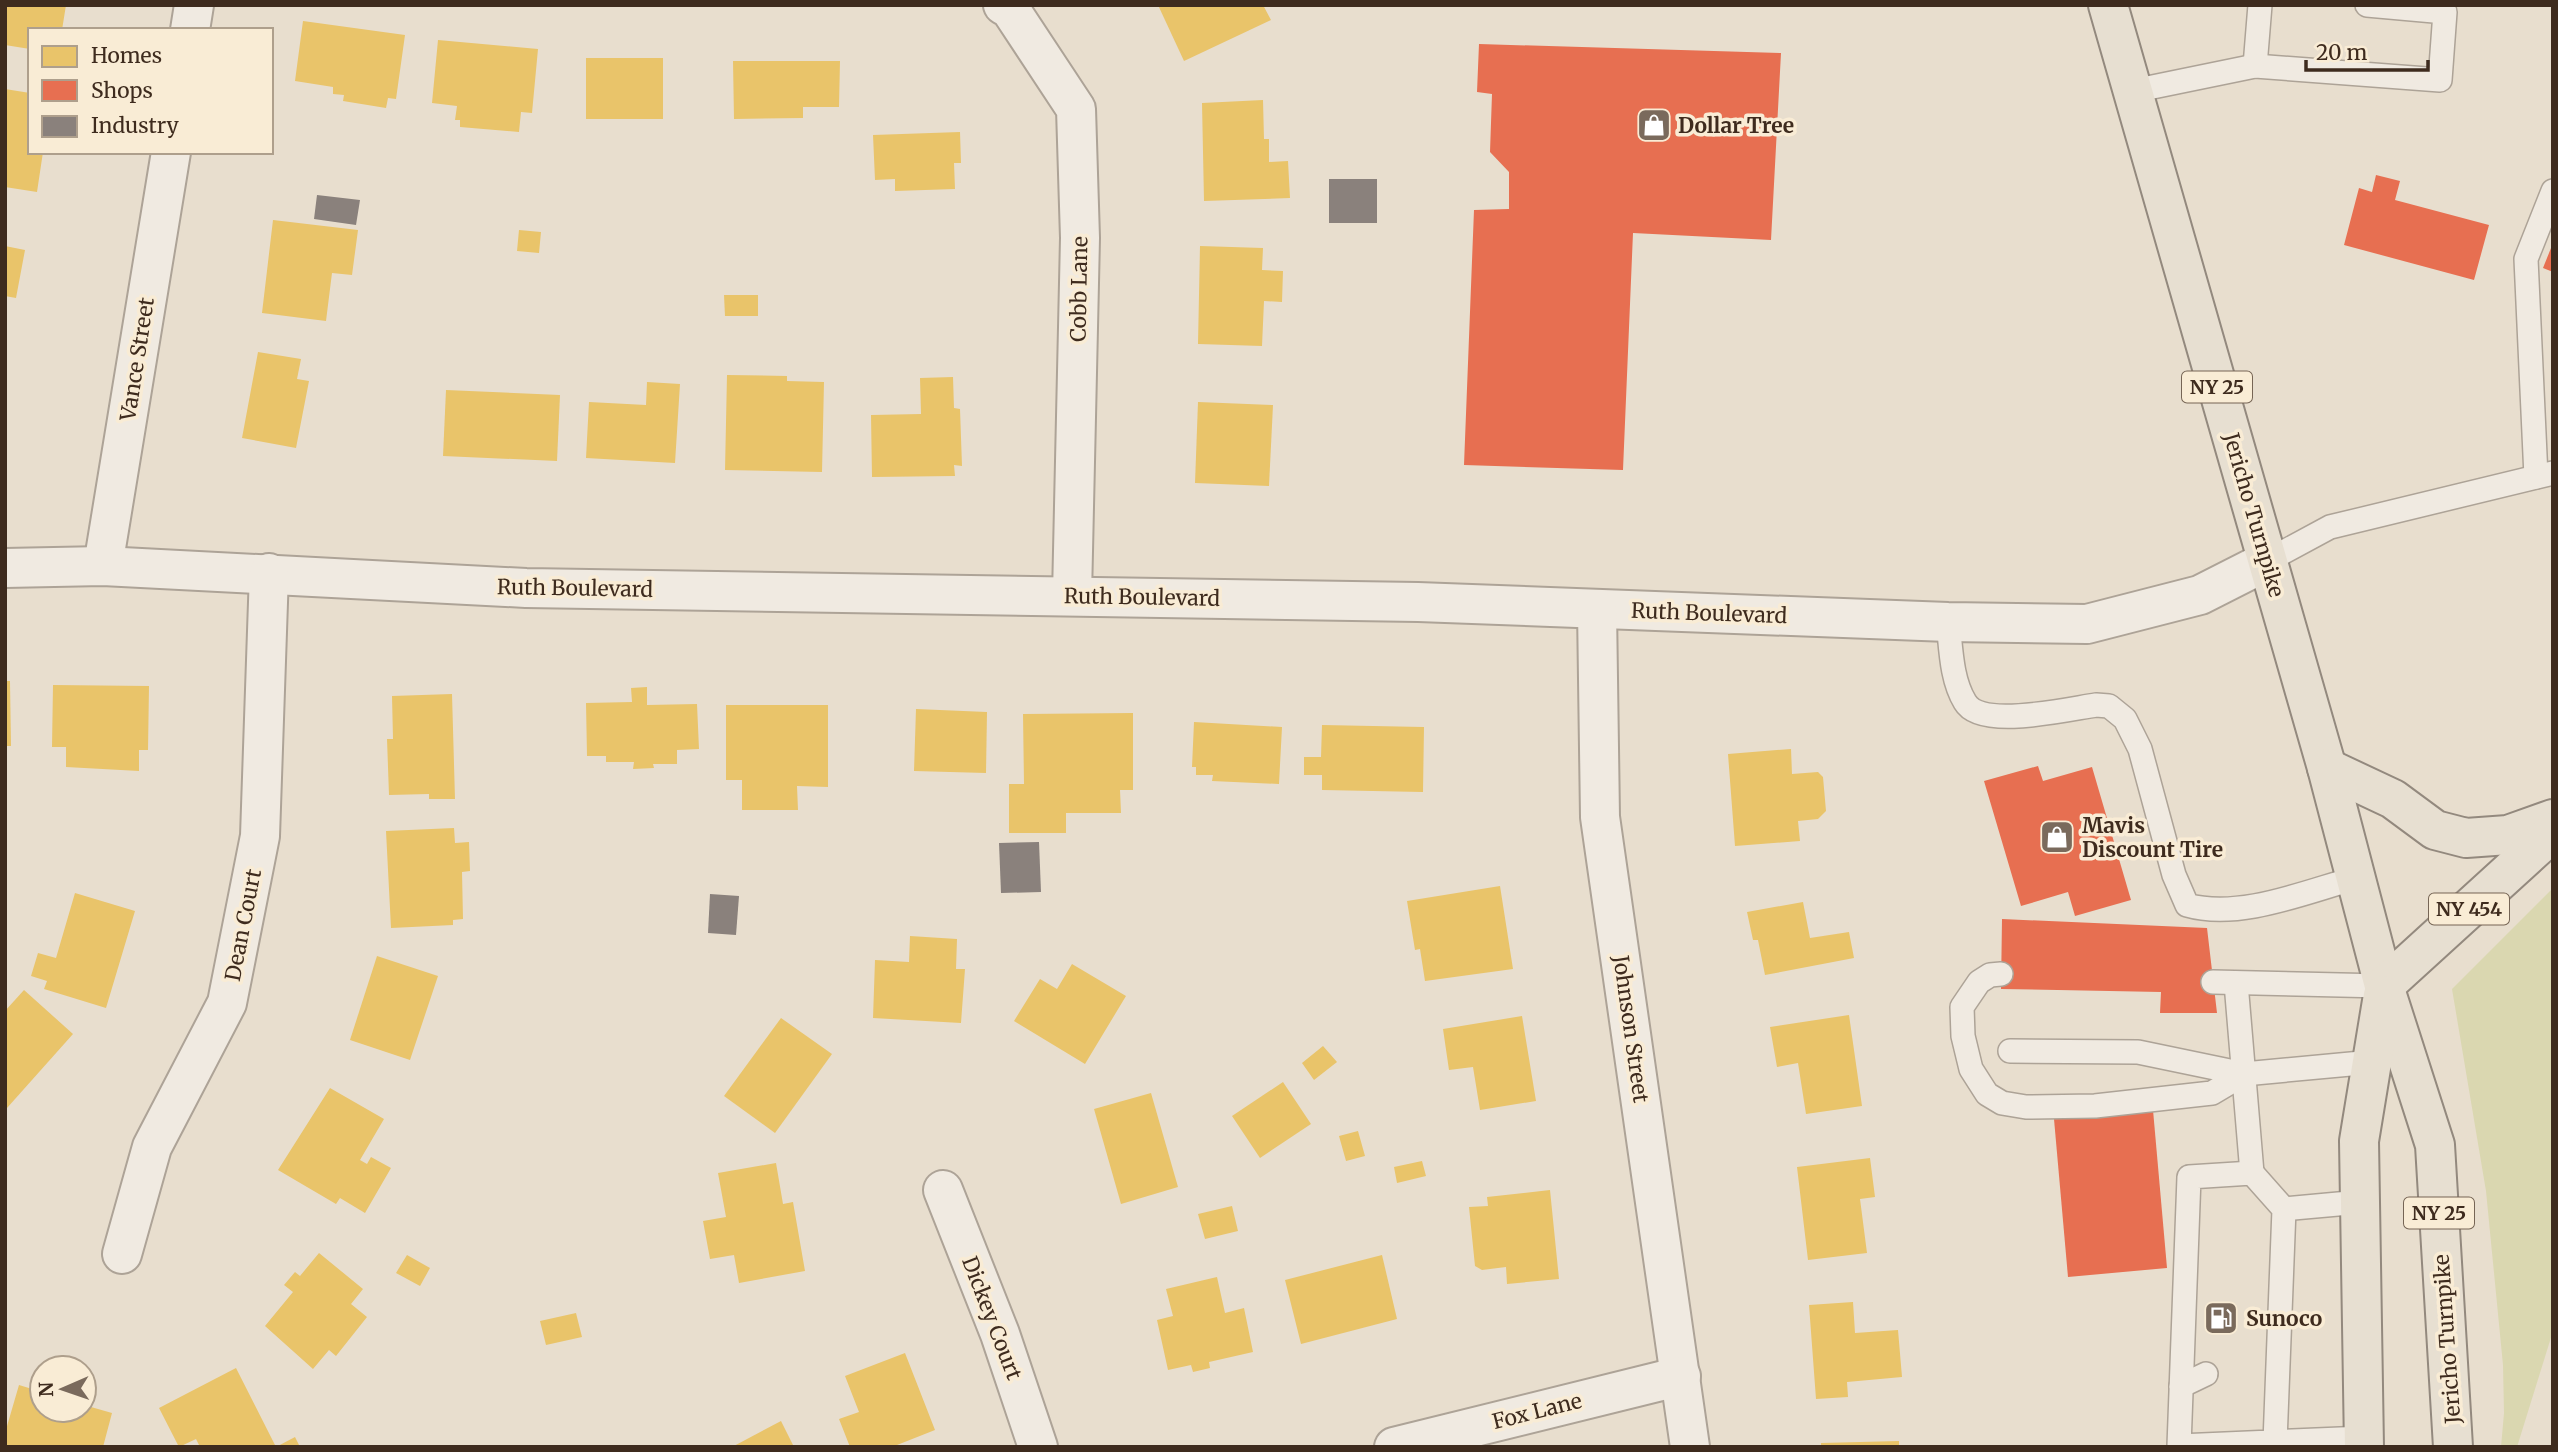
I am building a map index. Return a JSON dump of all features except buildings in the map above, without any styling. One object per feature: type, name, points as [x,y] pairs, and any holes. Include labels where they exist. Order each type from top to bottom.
[{"type":"main road","name":"Jericho Turnpike","points":[[2108,5],[2327,768],[2384,986],[2435,1145],[2454,1447]]},
{"type":"main road","points":[[2327,768],[2393,799],[2435,830],[2466,838],[2508,835],[2553,819]]},
{"type":"main road","name":"NY 454","points":[[2384,986],[2553,832]]},
{"type":"main road","name":"Jericho Turnpike","points":[[2364,1443],[2358,1141],[2384,986]]},
{"type":"street","points":[[190,28],[194,5]]},
{"type":"street","name":"Cobb Lane","points":[[1003,5],[1010,9],[1076,109],[1080,239],[1072,596]]},
{"type":"street","name":"Vance Street","points":[[103,566],[170,154]]},
{"type":"street","name":"Ruth Boulevard","points":[[5,568],[103,566],[526,587],[1072,596],[2087,624],[2200,595],[2267,561]]},
{"type":"street","name":"Dean Court","points":[[122,1254],[152,1147],[227,1003],[260,836],[269,573]]},
{"type":"street","name":"Johnson Street","points":[[1597,609],[1600,817],[1689,1447]]},
{"type":"street","name":"Dickey Court","points":[[943,1190],[1000,1334],[1038,1447]]},
{"type":"street","name":"Fox Lane","points":[[1394,1447],[1681,1376]]},
{"type":"lane","points":[[2255,66],[2260,5]]},
{"type":"lane","points":[[2133,92],[2255,66],[2440,80],[2454,8],[2367,5]]},
{"type":"lane","points":[[2267,561],[2330,527],[2544,475],[2526,258],[2553,191]]},
{"type":"lane","points":[[1948,622],[1954,671],[1965,704],[1979,715],[2017,716],[2096,705],[2109,706],[2125,719],[2140,749],[2174,875],[2187,905],[2207,911],[2243,906],[2356,878]]},
{"type":"lane","points":[[2001,974],[1990,975],[1979,982],[1962,1007],[1963,1035],[1971,1069],[1987,1094],[2002,1103],[2026,1107],[2095,1106],[2212,1093],[2244,1074]]},
{"type":"lane","points":[[2276,1442],[2269,1344],[2283,1255],[2284,1209],[2252,1173],[2244,1074],[2224,983],[2384,986]]},
{"type":"lane","points":[[2010,1051],[2138,1052],[2244,1074],[2372,1062]]},
{"type":"lane","points":[[2252,1173],[2189,1177],[2194,1296],[2181,1386],[2179,1446],[2276,1442],[2364,1443]]},
{"type":"lane","points":[[2284,1209],[2360,1202]]},
{"type":"lane","points":[[2260,1265],[2283,1255]]},
{"type":"lane","points":[[2181,1386],[2206,1374]]},
{"type":"shaded area","points":[[2553,888],[2553,1331],[2517,1447],[2501,1447],[2504,1413],[2503,1365],[2486,1191],[2452,989]]},
{"type":"place","name":"Dollar Tree","points":[[1654,125]]},
{"type":"place","name":"Mavis Discount Tire","points":[[2057,837]]},
{"type":"place","name":"Sunoco","points":[[2221,1318]]}]
